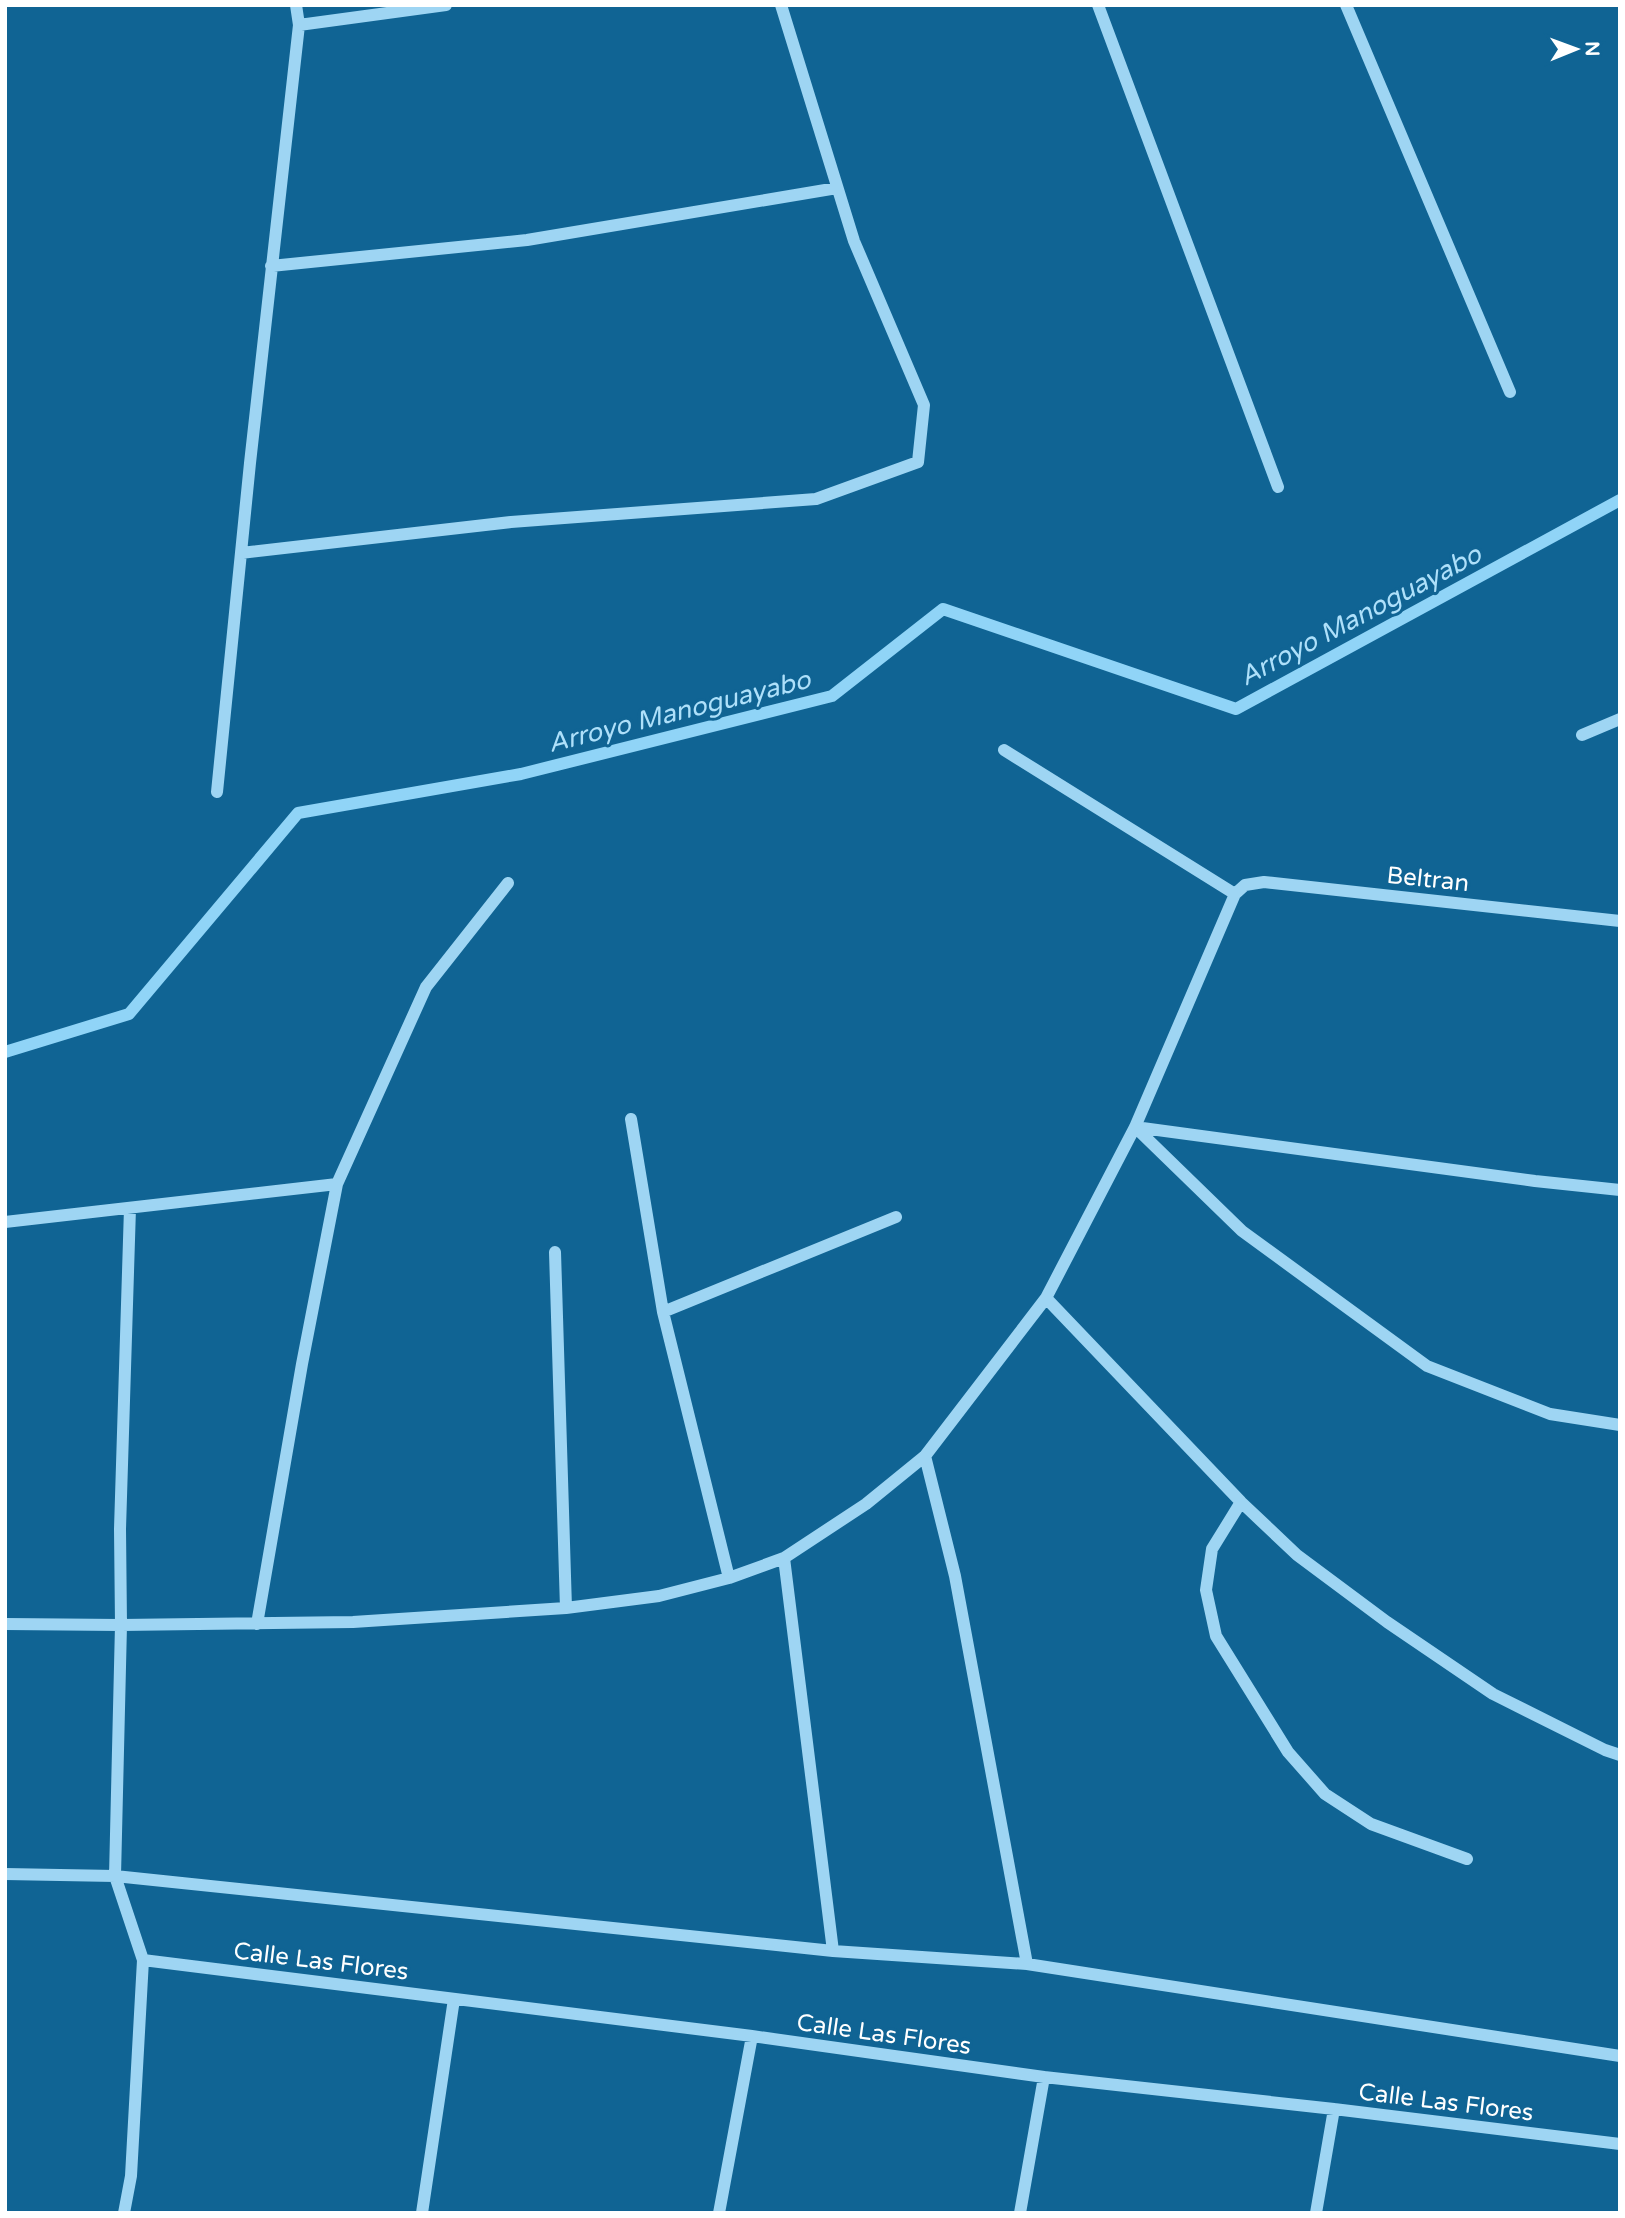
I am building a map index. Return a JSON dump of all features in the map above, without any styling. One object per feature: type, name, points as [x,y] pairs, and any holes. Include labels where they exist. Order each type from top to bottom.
[{"type":"street","points":[[217,792],[271,267],[299,25],[296,5]]},
{"type":"street","points":[[299,25],[446,5]]},
{"type":"street","points":[[241,553],[511,522],[816,499],[918,462],[924,405],[853,242],[781,5]]},
{"type":"street","points":[[1098,5],[1278,487]]},
{"type":"street","points":[[1346,5],[1510,392]]},
{"type":"street","points":[[271,267],[527,240],[837,188]]},
{"type":"street","points":[[1582,735],[1620,719]]},
{"type":"street","points":[[5,1624],[353,1622],[566,1608],[659,1596],[729,1578],[785,1558],[866,1504],[925,1456],[1046,1297],[1135,1127],[1235,894],[1004,750]]},
{"type":"street","points":[[257,1624],[302,1364],[337,1184],[426,987],[508,883]]},
{"type":"street","name":"Beltran","points":[[1235,894],[1245,885],[1264,883],[1620,921]]},
{"type":"street","points":[[631,1119],[663,1312],[729,1578]]},
{"type":"street","points":[[1135,1127],[1620,1190]]},
{"type":"street","points":[[1135,1127],[1242,1231],[1427,1366],[1549,1414],[1620,1425]]},
{"type":"street","points":[[5,1222],[337,1184]]},
{"type":"street","points":[[124,2213],[131,2176],[143,1960],[114,1876],[121,1625],[120,1529],[130,1208]]},
{"type":"street","points":[[663,1312],[896,1217]]},
{"type":"street","points":[[555,1252],[566,1608]]},
{"type":"street","points":[[1046,1297],[1241,1502],[1297,1555],[1387,1622],[1493,1694],[1620,1755]]},
{"type":"street","points":[[925,1456],[955,1576],[1027,1964]]},
{"type":"street","points":[[1241,1502],[1212,1549],[1206,1590],[1216,1636],[1288,1752],[1325,1794],[1371,1824],[1466,1858]]},
{"type":"street","points":[[785,1558],[834,1951]]},
{"type":"street","points":[[5,1874],[114,1876],[834,1951],[1027,1964],[1620,2056]]},
{"type":"street","name":"Calle Las Flores","points":[[143,1960],[752,2036],[1044,2077],[1620,2144]]},
{"type":"street","points":[[422,2213],[454,1999]]},
{"type":"street","points":[[719,2213],[752,2036]]},
{"type":"street","points":[[1020,2213],[1044,2077]]},
{"type":"street","points":[[1316,2213],[1334,2109]]},
{"type":"waterway","name":"Arroyo Manoguayabo","points":[[5,1052],[129,1014],[298,813],[521,774],[832,696],[943,609],[1236,709],[1620,500]]}]
